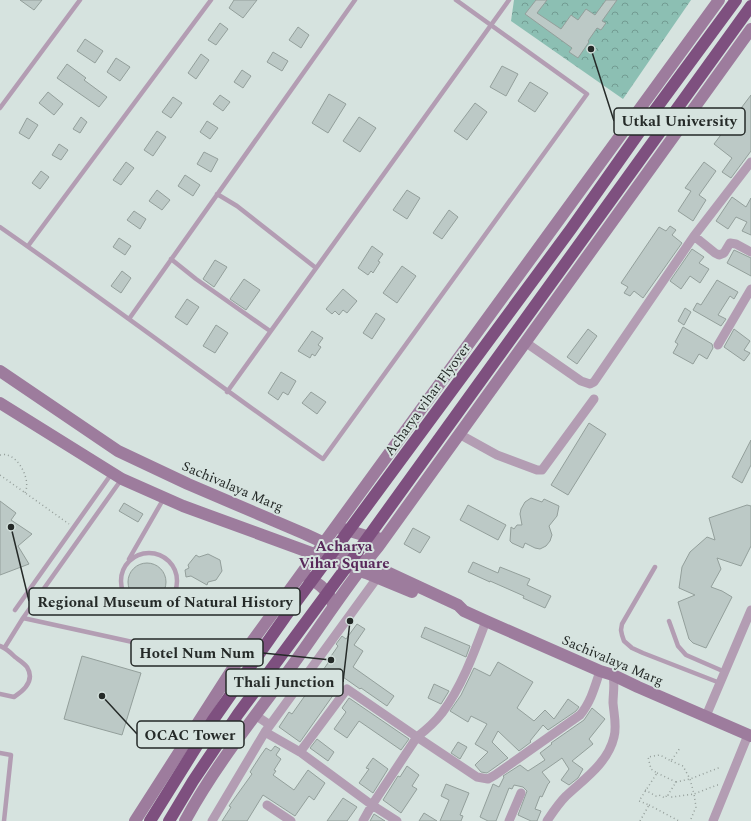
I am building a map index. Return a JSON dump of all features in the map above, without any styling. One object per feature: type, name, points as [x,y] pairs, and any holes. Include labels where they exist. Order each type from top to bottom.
[{"type":"highway","name":"Acharya vihar Flyover","points":[[150,821],[212,720],[736,0]]},
{"type":"highway","points":[[169,821],[193,781],[238,714],[348,565],[751,6]]},
{"type":"street","points":[[135,821],[235,665],[323,542],[719,0]]},
{"type":"street","points":[[186,821],[196,802],[255,715],[751,29]]},
{"type":"street","points":[[525,342],[581,381],[586,383],[594,382],[694,236],[751,162]]},
{"type":"street","points":[[694,236],[719,255],[724,253],[730,243],[736,244],[751,252]]},
{"type":"street","points":[[718,345],[751,289]]},
{"type":"street","name":"Sachivalaya Marg","points":[[0,371],[118,451],[188,484],[323,542],[362,566],[377,578],[457,611],[464,611]]},
{"type":"street","points":[[459,434],[497,455],[537,470],[542,470],[594,399]]},
{"type":"street","points":[[0,403],[117,476],[164,498],[315,555],[362,566]]},
{"type":"street","points":[[336,526],[373,538],[383,539]]},
{"type":"street","name":"Sachivalaya Marg","points":[[362,566],[458,605],[464,611],[486,621],[600,671],[613,675],[638,688],[750,736]]},
{"type":"street","points":[[302,573],[311,578],[330,596],[332,602],[331,611]]},
{"type":"street","points":[[212,821],[267,729],[377,578]]},
{"type":"street","points":[[706,716],[751,611]]},
{"type":"street","points":[[363,821],[417,737],[441,715],[452,698],[472,658],[486,621]]},
{"type":"street","points":[[300,752],[347,689],[477,776],[488,779],[580,715],[586,709],[600,671]]},
{"type":"street","points":[[547,821],[566,797],[588,777],[609,749],[614,738],[616,726],[613,703],[613,675]]},
{"type":"street","points":[[255,715],[267,729],[372,805],[397,821]]},
{"type":"street","points":[[713,821],[726,788],[750,736]]},
{"type":"street","points":[[509,821],[521,793]]},
{"type":"street","points":[[267,805],[291,821]]},
{"type":"lane","points":[[0,108],[80,0]]},
{"type":"lane","points":[[28,246],[211,0]]},
{"type":"lane","points":[[128,319],[355,0]]},
{"type":"lane","points":[[0,227],[227,392],[323,459],[587,94],[456,0]]},
{"type":"lane","points":[[227,392],[509,0]]},
{"type":"lane","points":[[217,194],[237,206],[316,268]]},
{"type":"lane","points":[[171,259],[196,279],[270,332]]},
{"type":"lane","points":[[15,610],[74,527],[117,476]]},
{"type":"lane","points":[[0,694],[14,697],[21,693],[30,682],[30,674],[26,666],[2,647],[23,618],[117,476]]},
{"type":"lane","points":[[128,562],[134,557],[144,553],[153,553],[163,556],[170,562],[175,571],[177,580],[176,590],[171,599],[164,605],[154,609],[146,610],[137,607],[124,596],[120,579],[123,570],[164,498]]},
{"type":"lane","points":[[655,567],[622,624],[621,630],[624,641],[628,645],[643,653],[720,683]]},
{"type":"lane","points":[[23,618],[235,665]]},
{"type":"lane","points":[[669,621],[678,646],[686,655],[724,672]]},
{"type":"lane","points":[[0,752],[11,754],[4,821]]},
{"type":"path","points":[[0,455],[7,455],[19,463],[26,475],[27,489],[25,493]]},
{"type":"path","points":[[0,475],[74,527]]},
{"type":"path","points":[[671,761],[680,748]]},
{"type":"path","points":[[676,782],[652,769],[648,757],[660,755],[683,766],[690,778],[696,807],[690,821]]},
{"type":"path","points":[[646,790],[656,796],[659,795],[665,798],[676,782],[721,767]]},
{"type":"path","points":[[657,772],[639,801],[679,821]]},
{"type":"path","points":[[668,795],[672,797],[694,794],[717,785],[726,788]]},
{"type":"path","points":[[640,821],[649,805]]},
{"type":"green space","points":[[514,0],[691,0],[623,99],[511,21]]},
{"type":"building","points":[[20,0],[42,0],[34,10]]},
{"type":"building","points":[[234,0],[257,0],[243,18],[229,8]]},
{"type":"building","points":[[536,0],[547,0],[537,13],[561,29],[571,15],[578,20],[586,9],[595,15],[606,0],[617,0],[602,21],[606,23],[601,30],[597,28],[578,58],[569,52],[572,48],[525,14]]},
{"type":"building","points":[[220,23],[228,29],[216,45],[208,40]]},
{"type":"building","points":[[298,27],[309,35],[301,48],[289,40]]},
{"type":"building","points":[[85,39],[103,51],[95,63],[77,51]]},
{"type":"building","points":[[273,52],[288,61],[282,71],[267,62]]},
{"type":"building","points":[[201,54],[209,60],[196,79],[188,73]]},
{"type":"building","points":[[116,58],[130,67],[120,81],[107,72]]},
{"type":"building","points":[[67,64],[86,78],[84,80],[107,97],[99,107],[57,78]]},
{"type":"building","points":[[502,66],[518,74],[506,96],[490,87]]},
{"type":"building","points":[[242,70],[251,76],[243,88],[234,82]]},
{"type":"building","points":[[530,82],[548,93],[535,112],[518,101]]},
{"type":"building","points":[[48,92],[63,104],[54,115],[39,103]]},
{"type":"building","points":[[329,94],[346,104],[328,133],[312,123]]},
{"type":"building","points":[[220,95],[230,102],[223,111],[213,104]]},
{"type":"building","points":[[751,95],[751,151],[731,178],[722,172],[732,158],[714,144]]},
{"type":"building","points":[[173,97],[182,103],[171,118],[162,112]]},
{"type":"building","points":[[475,103],[487,112],[467,140],[454,131]]},
{"type":"building","points":[[81,117],[87,122],[80,133],[73,129]]},
{"type":"building","points":[[359,117],[376,128],[360,152],[343,141]]},
{"type":"building","points":[[27,118],[38,125],[29,139],[19,133]]},
{"type":"building","points":[[207,121],[218,128],[210,139],[200,132]]},
{"type":"building","points":[[157,131],[166,137],[153,156],[144,150]]},
{"type":"building","points":[[59,144],[68,150],[61,160],[52,155]]},
{"type":"building","points":[[204,152],[218,159],[211,172],[197,164]]},
{"type":"building","points":[[126,162],[134,168],[121,185],[113,180]]},
{"type":"building","points":[[704,162],[716,171],[699,195],[706,200],[693,221],[678,211],[691,191],[685,188]]},
{"type":"building","points":[[41,171],[49,177],[40,189],[32,183]]},
{"type":"building","points":[[185,175],[200,185],[193,196],[178,186]]},
{"type":"building","points":[[157,190],[170,200],[162,210],[149,201]]},
{"type":"building","points":[[407,190],[420,198],[407,219],[393,210]]},
{"type":"building","points":[[732,197],[746,207],[751,198],[751,235],[742,231],[747,222],[736,217],[728,229],[716,221]]},
{"type":"building","points":[[449,210],[458,217],[442,239],[433,233]]},
{"type":"building","points":[[134,211],[146,219],[140,229],[127,220]]},
{"type":"building","points":[[670,226],[676,230],[672,235],[682,243],[643,298],[634,291],[630,296],[624,293],[628,287],[621,283],[659,227],[666,231]]},
{"type":"building","points":[[119,238],[131,246],[125,255],[113,247]]},
{"type":"building","points":[[372,246],[383,254],[373,273],[371,271],[368,275],[358,268]]},
{"type":"building","points":[[692,249],[704,257],[699,263],[709,269],[700,283],[690,276],[681,289],[670,281]]},
{"type":"building","points":[[734,250],[751,258],[751,276],[727,263]]},
{"type":"building","points":[[215,260],[227,267],[214,287],[203,279]]},
{"type":"building","points":[[402,266],[416,276],[397,303],[383,293]]},
{"type":"building","points":[[122,271],[131,278],[121,293],[111,286]]},
{"type":"building","points":[[244,279],[260,290],[246,310],[230,299]]},
{"type":"building","points":[[717,280],[738,292],[734,299],[730,296],[718,315],[726,319],[721,326],[693,310],[697,303],[701,305]]},
{"type":"building","points":[[343,289],[357,301],[347,313],[343,310],[339,315],[335,311],[332,314],[326,309]]},
{"type":"building","points":[[187,299],[199,307],[187,325],[175,317]]},
{"type":"building","points":[[685,308],[691,312],[684,325],[678,321]]},
{"type":"building","points":[[376,313],[385,319],[372,339],[363,333]]},
{"type":"building","points":[[216,325],[228,333],[215,353],[203,346]]},
{"type":"building","points":[[683,327],[712,344],[713,348],[707,359],[699,354],[693,364],[673,353],[678,344],[675,342]]},
{"type":"building","points":[[588,329],[597,336],[577,364],[567,357]]},
{"type":"building","points":[[734,329],[750,341],[744,350],[750,353],[744,361],[724,347]]},
{"type":"building","points":[[312,331],[323,338],[318,345],[321,347],[315,356],[312,354],[310,358],[298,351]]},
{"type":"building","points":[[281,372],[296,381],[288,395],[283,392],[278,400],[268,393]]},
{"type":"building","points":[[311,392],[326,402],[317,414],[302,403]]},
{"type":"building","points":[[589,423],[606,434],[568,495],[551,485]]},
{"type":"building","points":[[751,440],[751,465],[742,483],[732,477]]},
{"type":"building","points":[[531,498],[542,502],[544,499],[559,506],[557,516],[549,526],[552,535],[550,541],[546,546],[540,549],[525,543],[523,548],[510,541],[511,527],[514,529],[517,525],[522,525],[520,514],[521,509],[525,502]]},
{"type":"building","points":[[0,501],[16,513],[11,520],[32,534],[18,546],[29,564],[0,575]]},
{"type":"building","points":[[124,503],[143,514],[138,522],[119,511]]},
{"type":"building","points":[[468,505],[506,525],[498,540],[460,520]]},
{"type":"building","points":[[747,505],[751,506],[751,546],[741,566],[717,558],[721,569],[711,587],[732,597],[706,648],[693,643],[689,639],[678,602],[695,595],[679,588],[682,567],[690,552],[707,537],[715,540],[709,518]]},
{"type":"building","points":[[413,528],[430,537],[420,553],[404,544]]},
{"type":"building","points":[[208,554],[220,560],[222,571],[216,580],[208,582],[207,585],[191,576],[186,577],[185,570],[189,568],[188,565],[196,555],[199,557]]},
{"type":"building","points":[[473,562],[498,573],[500,567],[530,579],[527,585],[551,596],[545,608],[523,598],[524,596],[468,572]]},
{"type":"building","points":[[143,563],[151,563],[158,566],[163,571],[166,582],[163,593],[158,598],[151,601],[143,601],[136,598],[131,593],[128,586],[128,578],[131,571],[136,566]]},
{"type":"building","points":[[357,624],[365,629],[354,645],[363,651],[353,667],[394,696],[387,706],[343,677],[332,693],[334,694],[300,742],[279,727],[289,712],[292,714],[328,663],[327,662],[338,646],[336,644],[342,636],[346,639]]},
{"type":"building","points":[[425,627],[470,646],[466,657],[421,637]]},
{"type":"building","points":[[82,656],[141,673],[122,735],[64,719]]},
{"type":"building","points":[[498,662],[533,682],[517,708],[534,721],[545,710],[554,719],[568,699],[579,707],[576,711],[548,730],[543,725],[530,741],[531,742],[519,751],[498,731],[492,742],[508,758],[487,773],[481,772],[475,765],[488,752],[475,744],[487,724],[471,716],[468,722],[450,711],[461,695],[474,668],[490,676]]},
{"type":"building","points":[[434,684],[449,691],[441,704],[428,698]]},
{"type":"building","points":[[349,698],[409,739],[401,750],[359,721],[347,738],[334,729],[346,712],[342,708]]},
{"type":"building","points":[[592,708],[605,719],[589,739],[593,744],[572,761],[583,769],[578,778],[569,785],[561,780],[569,769],[562,758],[542,772],[550,782],[542,797],[540,796],[535,809],[541,811],[537,821],[531,821],[518,815],[527,791],[523,787],[514,785],[512,789],[509,788],[496,821],[488,821],[480,817],[493,784],[499,787],[504,777],[503,776],[520,765],[528,771],[545,760],[540,753],[552,744],[551,743],[584,720]]},
{"type":"building","points":[[317,739],[334,752],[328,761],[310,748]]},
{"type":"building","points":[[458,742],[467,747],[460,759],[451,753]]},
{"type":"building","points":[[275,746],[280,749],[276,755],[281,759],[274,770],[276,771],[273,775],[294,790],[308,770],[325,783],[314,800],[309,796],[295,816],[263,795],[247,821],[222,821],[231,807],[229,806],[252,774],[250,772],[261,755],[266,748],[271,751]]},
{"type":"building","points":[[373,758],[388,769],[373,793],[359,783],[369,769],[366,768]]},
{"type":"building","points":[[407,766],[419,775],[412,786],[417,789],[401,813],[383,800],[398,776],[400,777]]},
{"type":"building","points":[[446,784],[469,793],[460,815],[463,816],[461,821],[440,821],[449,800],[441,796]]},
{"type":"building","points":[[343,798],[357,807],[347,821],[327,821]]},
{"type":"building","points":[[424,813],[437,821],[419,821]]},
{"type":"building","points":[[374,814],[385,821],[370,821]]},
{"type":"place","name":"Utkal University","points":[[591,49]]},
{"type":"place","name":"Regional Museum of Natural History","points":[[11,527]]},
{"type":"place","name":"Thali Junction","points":[[350,621]]},
{"type":"place","name":"Hotel Num Num","points":[[331,660]]},
{"type":"place","name":"OCAC Tower","points":[[102,696]]},
{"type":"district","name":"Acharya Vihar Square","points":[[344,554]]}]
